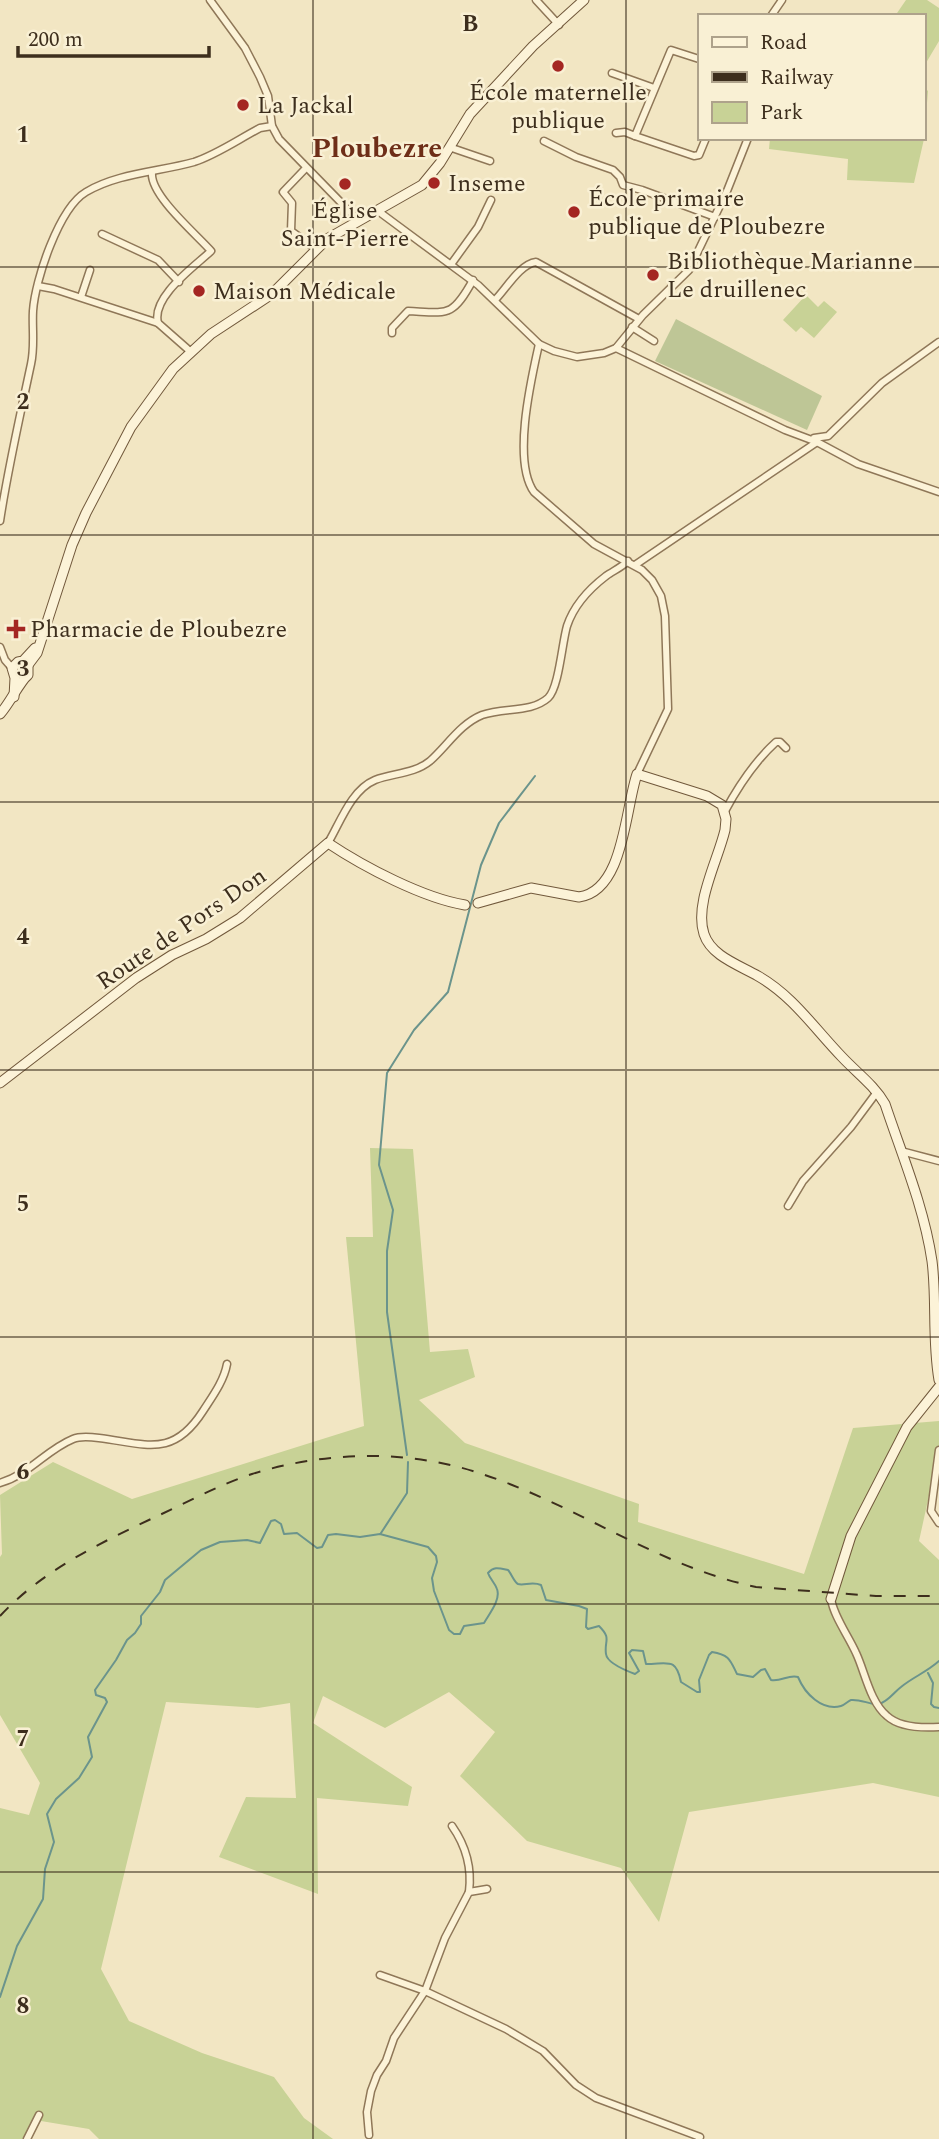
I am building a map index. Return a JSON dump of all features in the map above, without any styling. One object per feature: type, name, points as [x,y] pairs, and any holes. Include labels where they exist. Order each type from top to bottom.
[{"type":"street","points":[[210,0],[245,48],[260,77],[268,96],[272,126],[279,139],[359,221]]},
{"type":"street","points":[[536,0],[559,25]]},
{"type":"street","points":[[0,714],[14,697],[20,669],[39,641],[76,534],[131,426],[173,369],[211,334],[272,294],[327,239],[422,185],[440,163],[470,114],[533,46],[584,0]]},
{"type":"street","points":[[635,136],[671,50],[698,58]]},
{"type":"street","points":[[612,74],[654,88]]},
{"type":"street","points":[[0,521],[4,474],[32,360],[33,310],[38,286],[59,226],[68,209],[83,193],[108,181],[196,161],[260,128],[272,126]]},
{"type":"street","points":[[615,133],[625,132],[694,156],[699,155],[705,140]]},
{"type":"street","points":[[378,211],[452,263],[495,300],[539,344],[577,357],[604,354],[615,348],[639,319],[689,270],[747,140]]},
{"type":"street","points":[[544,141],[576,157],[613,170],[620,177],[623,186],[642,190],[715,217]]},
{"type":"street","points":[[448,147],[490,161]]},
{"type":"street","points":[[306,168],[283,192],[292,204],[291,231],[316,249]]},
{"type":"street","points":[[152,173],[157,191],[211,251],[160,303],[156,314],[158,323]]},
{"type":"street","points":[[452,263],[478,227],[491,200]]},
{"type":"street","points":[[102,234],[158,260],[179,282]]},
{"type":"street","points":[[495,300],[521,270],[536,262],[639,319]]},
{"type":"street","points":[[80,298],[90,270]]},
{"type":"street","points":[[392,333],[392,328],[408,311],[432,314],[452,309],[459,304],[473,281]]},
{"type":"street","points":[[38,286],[158,323],[191,352]]},
{"type":"street","points":[[632,327],[654,341]]},
{"type":"street","points":[[808,438],[828,436],[882,383],[939,342]]},
{"type":"street","points":[[328,844],[429,895],[465,905],[526,888],[586,896],[598,889],[613,870],[638,774],[668,709],[663,604],[652,580],[635,565],[609,553],[586,537],[534,492],[528,483],[525,463],[526,418],[539,344]]},
{"type":"street","points":[[615,348],[765,421],[817,442],[858,464],[939,492]]},
{"type":"street","points":[[635,565],[817,442]]},
{"type":"street","name":"Route de Pors Don","points":[[0,1083],[136,978],[240,918],[328,844],[357,794],[365,786],[424,765],[468,723],[480,716],[507,709],[532,707],[551,695],[556,685],[568,624],[576,607],[589,591],[628,561]]},
{"type":"street","points":[[1,649],[20,669]]},
{"type":"street","points":[[725,811],[737,788],[762,755],[776,742],[786,748]]},
{"type":"street","points":[[638,774],[718,801],[725,811],[726,819],[721,848],[702,908],[704,933],[709,944],[717,952],[786,994],[886,1104],[920,1209],[932,1260],[934,1337],[939,1380]]},
{"type":"street","points":[[788,1206],[803,1181],[852,1127],[877,1092]]},
{"type":"street","points":[[901,1151],[939,1161]]},
{"type":"street","points":[[0,1483],[17,1478],[74,1437],[152,1445],[174,1441],[195,1423],[225,1374],[228,1364]]},
{"type":"street","points":[[939,1387],[907,1427],[851,1536],[831,1598],[833,1609],[856,1652],[880,1708],[894,1721],[915,1727],[939,1727]]},
{"type":"street","points":[[939,1450],[930,1511],[939,1523]]},
{"type":"street","points":[[369,2135],[367,2124],[371,2091],[394,2038],[425,1991],[445,1938],[469,1892],[465,1848],[452,1826]]},
{"type":"street","points":[[469,1892],[487,1889]]},
{"type":"street","points":[[380,1975],[425,1991],[529,2042],[552,2059],[585,2092],[596,2098],[701,2138]]},
{"type":"street","points":[[27,2139],[39,2115]]},
{"type":"green space","points":[[906,0],[927,0],[939,8],[939,41],[925,65],[925,14],[896,14]]},
{"type":"green space","points":[[925,88],[928,91],[925,127]]},
{"type":"green space","points":[[770,140],[924,140],[914,183],[847,180],[848,159],[769,149]]},
{"type":"green space","points":[[806,295],[818,307],[824,301],[837,312],[814,338],[801,327],[796,332],[783,320]]},
{"type":"green space","points":[[676,319],[822,396],[807,430],[655,361]]},
{"type":"green space","points":[[370,1148],[413,1149],[430,1352],[468,1349],[475,1377],[419,1400],[465,1443],[639,1504],[638,1522],[804,1574],[853,1428],[939,1421],[939,1450],[919,1541],[939,1560],[939,1797],[873,1783],[689,1812],[659,1922],[621,1868],[527,1841],[460,1776],[495,1732],[449,1692],[385,1728],[323,1696],[313,1723],[412,1787],[408,1806],[317,1798],[318,1894],[219,1857],[246,1797],[296,1798],[290,1703],[258,1708],[166,1702],[101,1969],[129,2021],[202,2053],[274,2077],[304,2118],[333,2139],[99,2139],[89,2129],[41,2121],[30,2139],[0,2139],[0,1808],[29,1815],[40,1783],[0,1715],[0,1495],[53,1462],[132,1499],[364,1426],[346,1237],[373,1237]]},
{"type":"waterway","points":[[407,1455],[387,1312],[387,1251],[393,1210],[379,1165],[387,1073],[414,1030],[448,992],[481,865],[499,823],[535,776]]},
{"type":"waterway","points":[[381,1533],[407,1493],[408,1462]]},
{"type":"waterway","points":[[0,1997],[17,1946],[43,1899],[45,1869],[54,1842],[47,1814],[56,1799],[79,1778],[92,1757],[88,1737],[107,1702],[105,1698],[96,1695],[95,1690],[127,1640],[141,1624],[141,1616],[160,1592],[165,1580],[201,1550],[220,1542],[247,1540],[260,1543],[271,1521],[275,1520],[281,1524],[284,1534],[297,1533],[317,1548],[322,1547],[328,1535],[336,1534],[360,1537],[380,1534],[428,1547],[436,1556],[437,1562],[432,1578],[434,1591],[449,1630],[454,1634],[460,1634],[464,1626],[484,1623],[494,1607],[498,1593],[488,1573],[495,1568],[502,1569],[508,1570],[518,1584],[541,1585],[546,1600],[587,1609],[586,1627],[588,1629],[599,1626],[603,1630],[607,1657],[635,1674],[639,1671],[629,1653],[632,1650],[643,1651],[646,1664],[674,1665],[681,1682],[700,1692],[699,1680],[712,1652],[729,1659],[737,1674],[753,1677],[765,1669],[771,1680],[798,1677],[810,1695],[827,1706],[841,1706],[854,1700],[874,1704]]},
{"type":"waterway","points":[[879,1704],[939,1661]]},
{"type":"waterway","points":[[928,1673],[933,1683],[931,1704],[939,1708]]},
{"type":"railway","points":[[0,1616],[16,1600],[71,1560],[201,1495],[252,1474],[280,1466],[338,1457],[367,1456],[426,1460],[482,1474],[551,1502],[685,1565],[756,1587],[876,1596],[939,1596]]},
{"type":"place","name":"École maternelle publique","points":[[558,66]]},
{"type":"place","name":"La Jackal","points":[[243,105]]},
{"type":"place","name":"Inseme","points":[[434,183]]},
{"type":"place","name":"Église Saint-Pierre","points":[[345,184]]},
{"type":"place","name":"École primaire publique de Ploubezre","points":[[574,212]]},
{"type":"place","name":"Bibliothèque Marianne Le druillenec","points":[[653,275]]},
{"type":"place","name":"Maison Médicale","points":[[199,291]]},
{"type":"place","name":"Pharmacie de Ploubezre","points":[[16,629]]},
{"type":"district","name":"Ploubezre","points":[[377,147]]}]
